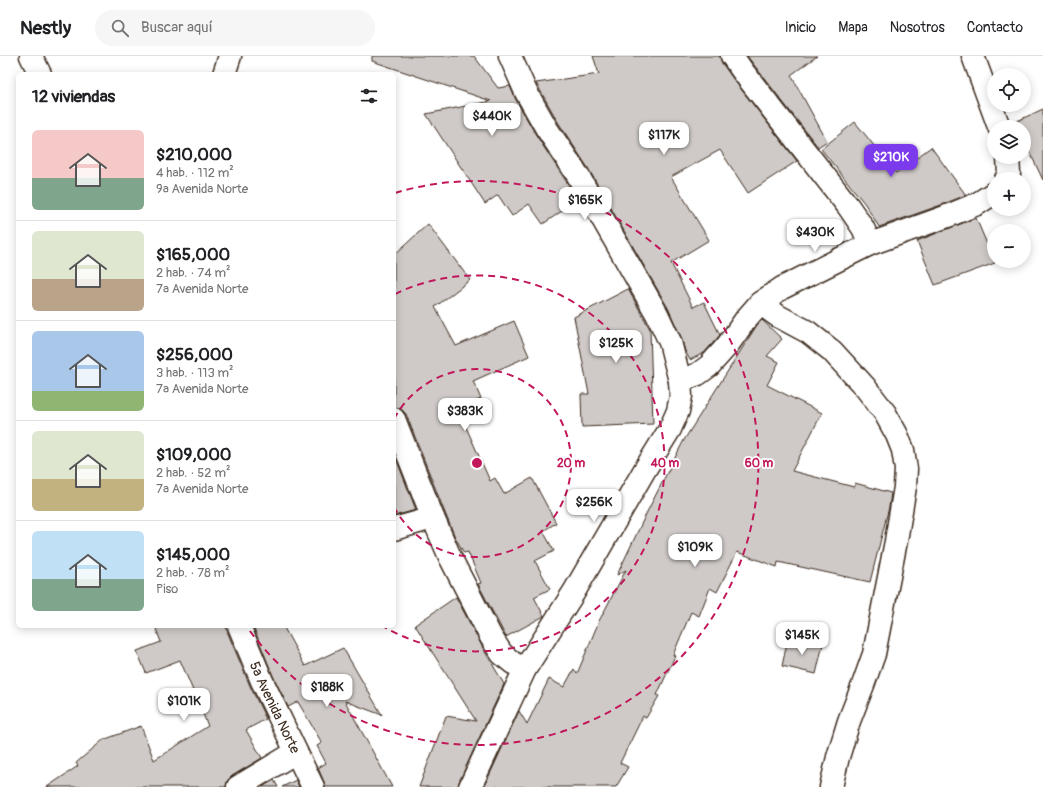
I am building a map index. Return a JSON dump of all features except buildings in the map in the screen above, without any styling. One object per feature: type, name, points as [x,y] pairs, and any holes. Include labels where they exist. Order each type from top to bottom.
[{"type":"street","points":[[31,56],[39,72]]},
{"type":"street","points":[[225,72],[230,56]]},
{"type":"street","points":[[470,787],[525,669],[574,592],[670,429],[678,411],[681,396],[680,381],[670,342],[657,314],[577,174],[547,129],[526,92],[510,56]]},
{"type":"street","points":[[732,56],[848,206],[863,228],[870,244]]},
{"type":"street","points":[[973,56],[996,120]]},
{"type":"street","points":[[680,381],[698,374],[709,366],[727,346],[746,319],[760,303],[782,288],[870,244],[946,218],[977,204],[987,198]]},
{"type":"street","points":[[760,303],[778,316],[808,332],[832,351],[865,387],[885,413],[897,435],[903,450],[906,469],[905,487],[896,541],[874,654],[849,721],[831,787]]},
{"type":"street","points":[[396,424],[450,557],[491,638],[502,654],[513,663],[525,669]]},
{"type":"street","points":[[396,528],[433,518]]},
{"type":"street","name":"5a Avenida Norte","points":[[240,628],[262,681],[313,787]]},
{"type":"street","points":[[238,787],[296,752]]}]
